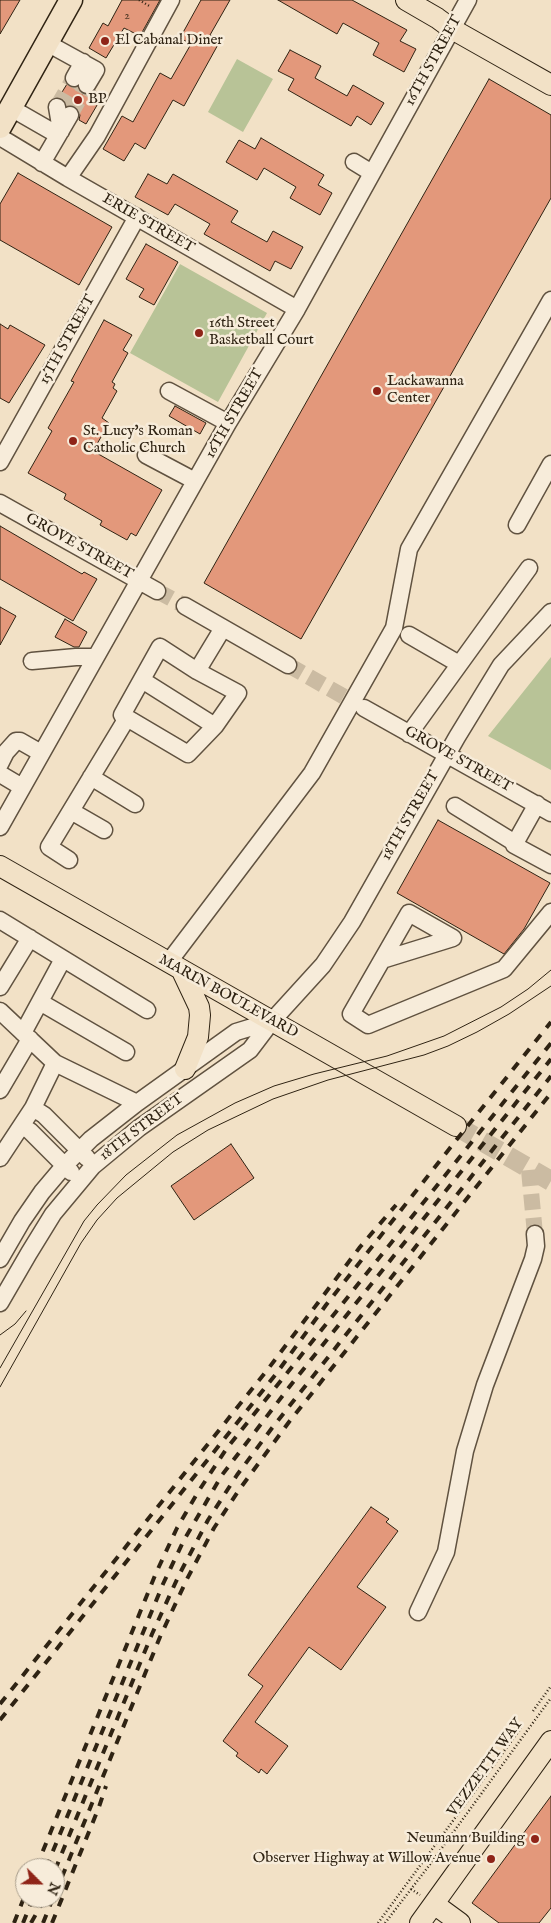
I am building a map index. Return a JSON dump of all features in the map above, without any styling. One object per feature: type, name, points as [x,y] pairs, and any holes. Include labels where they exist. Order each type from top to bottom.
[{"type":"highway","points":[[47,43],[53,0]]},
{"type":"highway","points":[[5,117],[72,0]]},
{"type":"main road","points":[[406,0],[452,29],[551,85]]},
{"type":"main road","name":"MARIN BOULEVARD","points":[[0,866],[456,1126]]},
{"type":"main road","points":[[175,967],[199,1007],[200,1015],[198,1037],[184,1069]]},
{"type":"main road","points":[[420,1923],[551,1741]]},
{"type":"main road","points":[[434,1904],[460,1923]]},
{"type":"street","points":[[68,178],[97,136],[171,0]]},
{"type":"street","name":"16TH STREET","points":[[0,827],[228,422],[297,309],[468,0]]},
{"type":"street","points":[[47,43],[96,70],[81,81]]},
{"type":"street","points":[[42,163],[59,133],[64,111]]},
{"type":"street","points":[[5,117],[59,133]]},
{"type":"street","name":"ERIE STREET","points":[[0,137],[297,309]]},
{"type":"street","points":[[354,162],[372,173]]},
{"type":"street","name":"15TH STREET","points":[[0,462],[137,217]]},
{"type":"street","points":[[175,967],[312,773],[394,628],[409,549],[551,300]]},
{"type":"street","points":[[169,391],[228,422]]},
{"type":"street","points":[[146,455],[195,481]]},
{"type":"street","points":[[518,525],[551,464]]},
{"type":"street","name":"GROVE STREET","points":[[0,503],[157,591]]},
{"type":"street","points":[[410,734],[529,568]]},
{"type":"street","points":[[185,606],[288,665]]},
{"type":"street","name":"18TH STREET","points":[[0,1303],[42,1231],[93,1166],[139,1128],[250,1050],[272,1021],[313,978],[333,951],[501,665],[551,612]]},
{"type":"street","points":[[197,671],[223,628]]},
{"type":"street","points":[[409,635],[460,664]]},
{"type":"street","points":[[160,648],[197,671],[238,693],[215,726],[188,754],[122,715],[160,648]]},
{"type":"street","points":[[32,661],[96,657]]},
{"type":"street","points":[[142,680],[215,726]]},
{"type":"street","name":"GROVE STREET","points":[[364,708],[544,808]]},
{"type":"street","points":[[69,860],[49,847],[127,718]]},
{"type":"street","points":[[0,764],[6,752],[16,741],[20,741],[41,753]]},
{"type":"street","points":[[0,774],[22,787]]},
{"type":"street","points":[[91,777],[136,804]]},
{"type":"street","points":[[454,806],[515,842],[514,845],[551,865]]},
{"type":"street","points":[[515,842],[544,808]]},
{"type":"street","points":[[70,811],[104,830]]},
{"type":"street","points":[[382,960],[351,1014],[368,1025],[504,969],[551,912]]},
{"type":"street","points":[[0,920],[147,1010]]},
{"type":"street","points":[[0,987],[30,938]]},
{"type":"street","points":[[0,1090],[40,1002],[63,959]]},
{"type":"street","points":[[40,1002],[126,1052]]},
{"type":"street","points":[[0,1011],[55,1064],[136,1103]]},
{"type":"street","name":"18TH STREET","points":[[0,1259],[22,1221],[64,1166],[106,1126],[236,1032],[272,1021]]},
{"type":"street","points":[[0,1158],[33,1108],[55,1064]]},
{"type":"street","points":[[33,1108],[44,1115],[93,1166]]},
{"type":"street","points":[[22,1126],[30,1131],[80,1181]]},
{"type":"street","points":[[418,1612],[446,1552],[463,1459],[475,1415],[534,1259],[535,1234]]},
{"type":"path","points":[[139,0],[152,8]]},
{"type":"path","points":[[533,1711],[551,1686]]},
{"type":"path","name":"VEZZETTI WAY","points":[[385,1923],[551,1698]]},
{"type":"path","points":[[378,1923],[521,1728]]},
{"type":"green space","points":[[237,59],[273,79],[243,132],[208,112]]},
{"type":"green space","name":"16th Street Basketball Court","points":[[180,264],[267,313],[218,402],[130,353]]},
{"type":"green space","points":[[551,657],[551,770],[488,736]]},
{"type":"building","points":[[0,0],[20,0],[0,34]]},
{"type":"building","points":[[122,0],[160,0],[140,36],[124,28],[106,58],[89,48],[103,23],[108,26]]},
{"type":"building","points":[[201,0],[230,0],[210,35],[220,41],[184,106],[173,100],[145,149],[135,143],[124,161],[103,149],[122,116],[133,122],[160,73],[171,79],[191,44],[180,38]]},
{"type":"building","points":[[278,0],[352,0],[407,30],[400,41],[416,49],[404,72],[373,55],[379,43],[343,23],[337,34]]},
{"type":"building","points":[[290,50],[321,66],[315,78],[347,96],[353,85],[384,103],[371,125],[357,116],[351,126],[288,90],[294,79],[278,71]]},
{"type":"building","name":"Lackawanna Center","points":[[489,79],[551,115],[551,198],[301,639],[204,583]]},
{"type":"building","points":[[67,84],[74,88],[78,87],[82,94],[91,94],[95,91],[103,95],[86,124],[79,120],[80,115],[75,107],[67,106],[64,100],[59,97]]},
{"type":"building","points":[[261,138],[324,175],[318,185],[332,193],[320,215],[290,198],[296,187],[264,168],[257,180],[226,162],[239,140],[255,149]]},
{"type":"building","points":[[18,173],[112,227],[79,285],[0,240],[0,204]]},
{"type":"building","points":[[148,174],[167,184],[173,174],[238,211],[231,222],[267,242],[273,231],[303,247],[291,269],[275,261],[270,271],[204,234],[210,224],[175,204],[168,215],[135,197]]},
{"type":"building","points":[[146,244],[178,262],[154,305],[139,297],[144,289],[126,279]]},
{"type":"building","points":[[104,320],[132,335],[123,350],[128,353],[112,382],[115,384],[113,388],[117,391],[102,418],[109,423],[93,451],[162,490],[136,536],[131,533],[127,540],[100,525],[102,521],[64,499],[66,494],[28,473],[52,431],[48,428],[74,382],[71,381]]},
{"type":"building","points":[[0,324],[8,329],[10,325],[45,345],[9,403],[0,398]]},
{"type":"building","points":[[175,406],[206,423],[200,434],[169,416]]},
{"type":"building","points":[[0,526],[82,574],[84,572],[97,579],[73,621],[0,579]]},
{"type":"building","points":[[0,607],[16,616],[0,645]]},
{"type":"building","points":[[65,619],[87,632],[79,647],[74,647],[55,637]]},
{"type":"building","points":[[438,820],[550,883],[524,929],[504,954],[397,893]]},
{"type":"building","points":[[231,1144],[254,1178],[194,1220],[171,1186]]},
{"type":"building","points":[[371,1507],[389,1519],[386,1522],[398,1531],[357,1587],[386,1607],[341,1670],[309,1647],[255,1722],[288,1746],[267,1774],[261,1769],[259,1773],[236,1756],[238,1753],[223,1741],[263,1686],[248,1675]]},
{"type":"building","name":"Neumann Building","points":[[551,1796],[551,1908],[539,1923],[499,1923],[472,1903]]},
{"type":"tunnel","points":[[57,107],[74,78]]},
{"type":"tunnel","points":[[70,115],[87,85]]},
{"type":"tunnel","points":[[157,591],[185,606]]},
{"type":"tunnel","points":[[288,665],[364,708]]},
{"type":"tunnel","points":[[456,1126],[551,1181]]},
{"type":"tunnel","points":[[529,1170],[535,1234]]},
{"type":"tram line","points":[[0,1368],[84,1221],[126,1175],[177,1135],[235,1103],[274,1086],[387,1056],[444,1036],[501,1007],[528,989],[551,970]]},
{"type":"tram line","points":[[0,1387],[81,1243],[97,1220],[117,1198],[173,1152],[208,1130],[273,1099],[328,1080],[424,1055],[448,1046],[509,1014],[551,986]]},
{"type":"tram line","points":[[0,1335],[15,1324],[26,1311]]},
{"type":"railway","points":[[0,1720],[276,1374],[326,1305],[551,1022]]},
{"type":"railway","points":[[40,1858],[156,1573],[177,1528],[198,1492],[227,1448],[551,1043]]},
{"type":"railway","points":[[50,1858],[163,1584],[184,1540],[222,1475],[290,1386],[551,1059]]},
{"type":"railway","points":[[60,1858],[152,1634],[179,1575],[208,1520],[237,1475],[272,1428],[551,1076]]},
{"type":"railway","points":[[65,1870],[160,1637],[187,1579],[214,1528],[239,1490],[289,1422],[551,1093]]},
{"type":"railway","points":[[0,1704],[268,1369],[360,1247],[396,1205]]},
{"type":"railway","points":[[52,1923],[106,1786]]},
{"type":"railway","points":[[14,1923],[20,1908]]},
{"type":"railway","points":[[23,1923],[29,1908]]},
{"type":"railway","points":[[31,1923],[39,1908]]},
{"type":"railway","points":[[43,1923],[49,1908]]},
{"type":"place","name":"El Cabanal Diner","points":[[105,41]]},
{"type":"place","name":"BP","points":[[78,100]]},
{"type":"place","name":"16th Street Basketball Court","points":[[199,333]]},
{"type":"place","name":"Lackawanna Center","points":[[377,391]]},
{"type":"place","name":"St. Lucy's Roman Catholic Church","points":[[73,441]]},
{"type":"place","name":"Neumann Building","points":[[535,1839]]},
{"type":"place","name":"Observer Highway at Willow Avenue","points":[[491,1859]]}]
